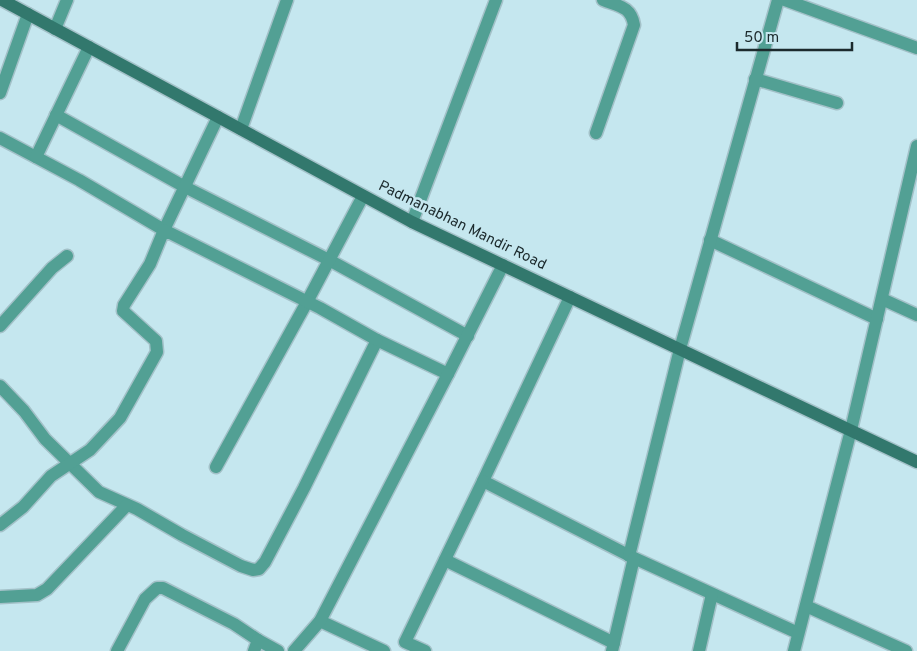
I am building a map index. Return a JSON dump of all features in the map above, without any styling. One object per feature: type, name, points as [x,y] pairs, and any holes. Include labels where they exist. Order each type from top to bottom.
[{"type":"street","name":"Padmanabhan Mandir Road","points":[[2,0],[412,222],[917,462]]},
{"type":"street","points":[[55,29],[67,0]]},
{"type":"street","points":[[241,129],[287,0]]},
{"type":"street","points":[[412,222],[496,0]]},
{"type":"street","points":[[596,133],[634,25],[632,16],[627,10],[603,0]]},
{"type":"street","points":[[445,560],[613,647],[680,349],[778,0]]},
{"type":"street","points":[[785,0],[917,48]]},
{"type":"street","points":[[0,93],[28,14]]},
{"type":"street","points":[[36,156],[89,47]]},
{"type":"street","points":[[755,80],[836,103]]},
{"type":"street","points":[[56,115],[185,186],[328,260],[468,336]]},
{"type":"street","points":[[0,525],[23,507],[51,476],[90,450],[120,418],[157,352],[156,341],[128,317],[123,311],[124,304],[150,264],[164,230],[218,117]]},
{"type":"street","points":[[0,138],[36,156],[164,230],[307,302],[377,340],[448,374]]},
{"type":"street","points":[[794,651],[851,430],[917,146]]},
{"type":"street","points":[[216,466],[307,302],[363,196]]},
{"type":"street","points":[[710,240],[877,319]]},
{"type":"street","points":[[0,326],[52,268],[67,256]]},
{"type":"street","points":[[294,651],[320,621],[503,265]]},
{"type":"street","points":[[425,651],[402,646],[570,297]]},
{"type":"street","points":[[882,299],[917,315]]},
{"type":"street","points":[[0,386],[24,411],[45,439],[99,492],[137,509],[182,535],[241,566],[253,570],[259,569],[265,562],[377,340]]},
{"type":"street","points":[[483,481],[632,557],[798,633]]},
{"type":"street","points":[[0,597],[37,595],[47,589],[127,505]]},
{"type":"street","points":[[118,651],[145,599],[157,588],[164,588],[234,624],[256,646],[278,651]]},
{"type":"street","points":[[699,651],[712,594]]},
{"type":"street","points":[[806,606],[906,651]]},
{"type":"street","points":[[320,621],[384,651]]}]
